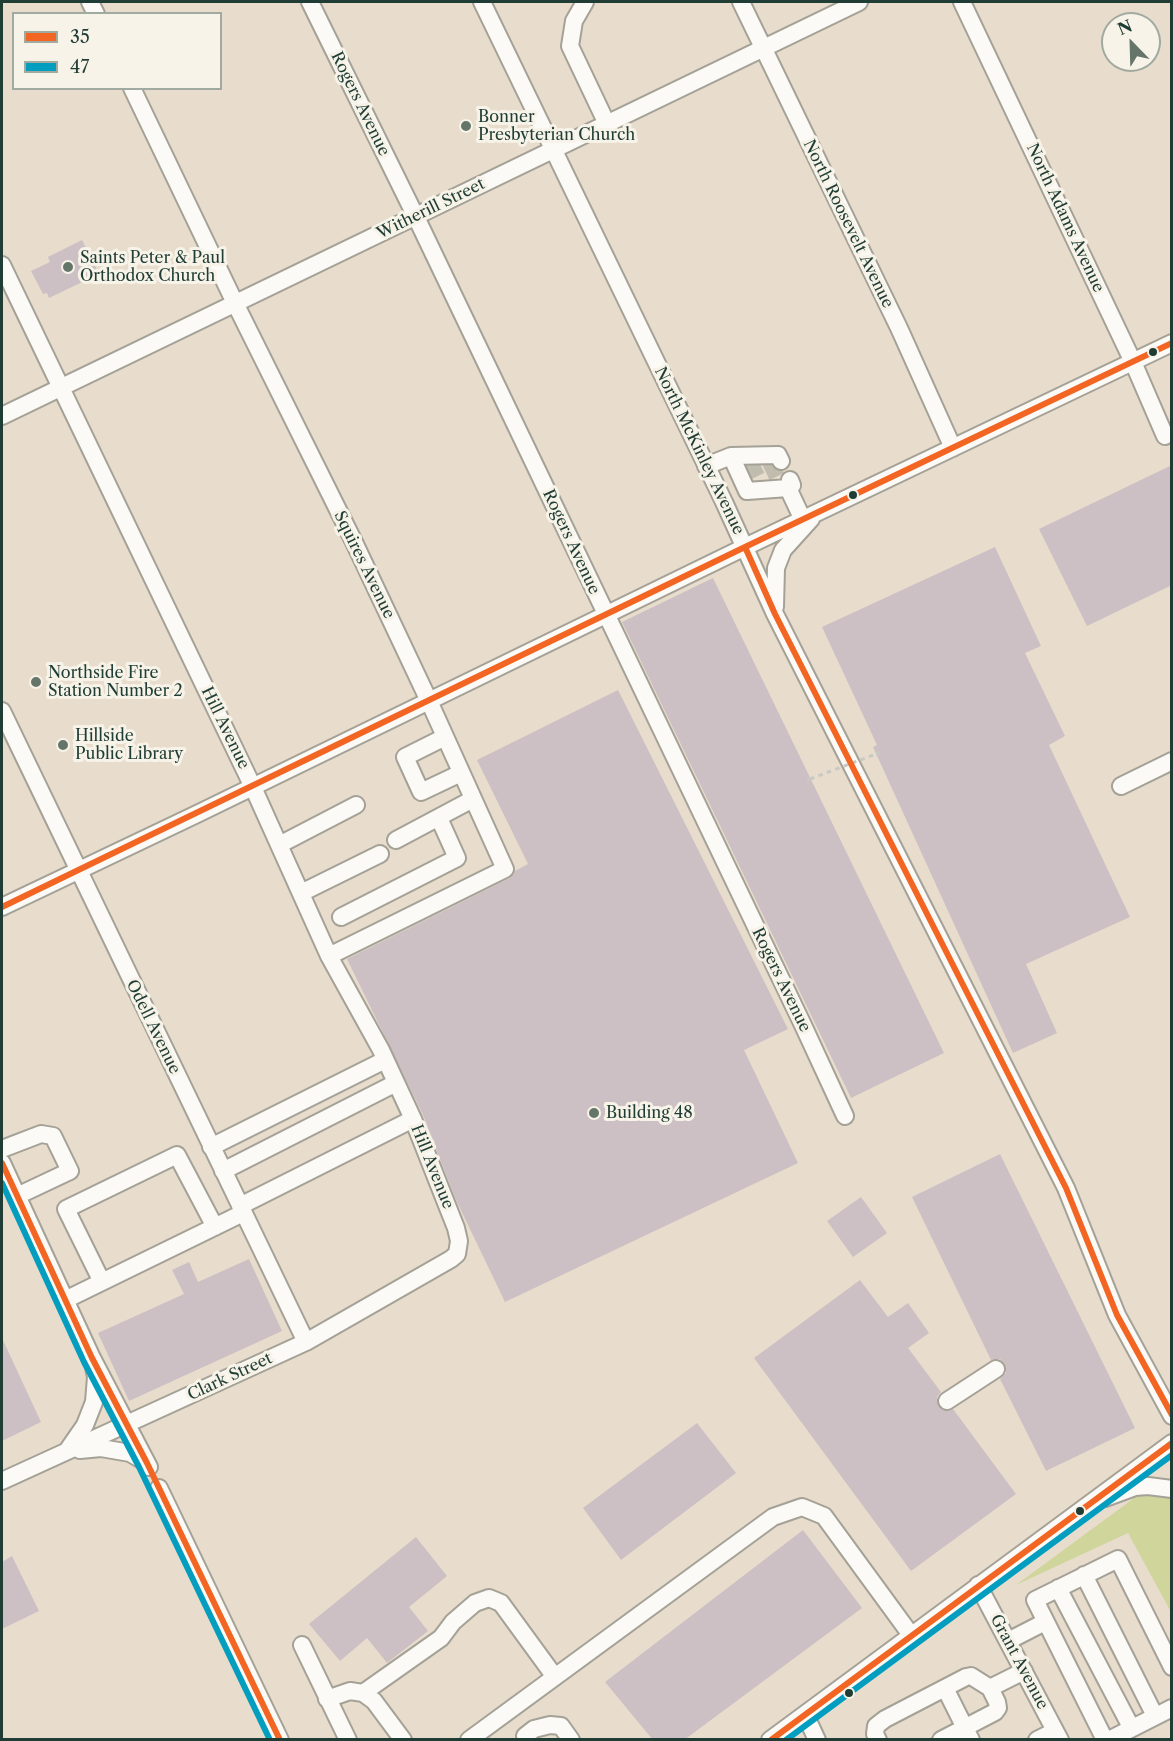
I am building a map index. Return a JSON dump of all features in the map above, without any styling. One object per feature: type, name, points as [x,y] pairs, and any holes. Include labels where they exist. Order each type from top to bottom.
[{"type":"street","name":"Rogers Avenue","points":[[310,2],[416,217],[845,1116]]},
{"type":"street","name":"North McKinley Avenue","points":[[482,2],[745,547],[775,614],[1066,1188],[1118,1315],[1172,1416]]},
{"type":"street","points":[[585,2],[574,21],[570,45],[607,124]]},
{"type":"street","name":"North Roosevelt Avenue","points":[[741,2],[898,328],[953,448]]},
{"type":"street","name":"Witherill Street","points":[[2,416],[859,2]]},
{"type":"street","name":"North Adams Avenue","points":[[962,2],[1133,362],[1165,436]]},
{"type":"street","name":"Squires Avenue","points":[[133,90],[234,303],[354,542],[505,869],[330,956]]},
{"type":"street","name":"Hill Avenue","points":[[2,265],[252,785],[330,956],[385,1060],[413,1119],[456,1228],[459,1241],[457,1254],[451,1259]]},
{"type":"street","points":[[2,907],[1172,343]]},
{"type":"street","points":[[706,466],[743,458],[772,459]]},
{"type":"street","points":[[743,458],[756,487]]},
{"type":"street","points":[[723,502],[756,487],[784,484],[809,517]]},
{"type":"street","points":[[775,614],[777,568],[783,550],[809,517]]},
{"type":"street","name":"Odell Avenue","points":[[2,711],[306,1342]]},
{"type":"street","points":[[445,737],[405,757],[421,792],[461,773]]},
{"type":"street","points":[[1121,786],[1172,761]]},
{"type":"street","points":[[396,840],[473,800]]},
{"type":"street","points":[[279,845],[356,805]]},
{"type":"street","points":[[341,917],[457,858],[439,818]]},
{"type":"street","points":[[301,893],[380,854]]},
{"type":"street","points":[[211,1147],[385,1060]]},
{"type":"street","points":[[223,1171],[396,1083]]},
{"type":"street","points":[[65,1300],[215,1227],[242,1209],[413,1119]]},
{"type":"street","points":[[2,1149],[41,1134],[53,1136],[70,1171],[17,1196]]},
{"type":"street","points":[[102,1282],[66,1209],[177,1155],[215,1227]]},
{"type":"street","points":[[2,1163],[92,1358],[148,1465],[133,1454],[101,1448],[67,1452]]},
{"type":"street","name":"Clark Street","points":[[2,1481],[306,1342],[451,1259]]},
{"type":"street","points":[[67,1452],[85,1425],[94,1402],[96,1377],[92,1358]]},
{"type":"street","points":[[947,1401],[996,1370]]},
{"type":"street","points":[[770,1740],[1172,1443]]},
{"type":"street","points":[[1085,1506],[1135,1487],[1172,1489]]},
{"type":"street","points":[[159,1488],[279,1740]]},
{"type":"street","points":[[473,1738],[773,1517],[802,1507],[824,1516],[911,1635]]},
{"type":"street","points":[[1172,1667],[1118,1559],[1035,1600],[1107,1740],[1172,1708]]},
{"type":"street","points":[[1084,1575],[1155,1716]]},
{"type":"street","name":"Grant Avenue","points":[[978,1585],[1058,1735]]},
{"type":"street","points":[[1058,1588],[1131,1727]]},
{"type":"street","points":[[363,1693],[441,1638],[453,1622],[476,1603],[489,1598],[501,1603],[555,1677]]},
{"type":"street","points":[[1008,1641],[1045,1622]]},
{"type":"street","points":[[302,1645],[348,1740]]},
{"type":"street","points":[[990,1688],[1024,1671]]},
{"type":"street","points":[[878,1740],[875,1734],[876,1726],[885,1719],[945,1688],[971,1676],[990,1688],[998,1708],[995,1712],[968,1733],[940,1740]]},
{"type":"street","points":[[945,1688],[968,1733]]},
{"type":"street","points":[[327,1699],[350,1691],[363,1693],[374,1701],[403,1740]]},
{"type":"street","points":[[508,1711],[526,1738],[534,1729],[550,1725],[561,1726],[571,1740]]},
{"type":"street","points":[[804,1714],[817,1740]]},
{"type":"street","points":[[1037,1740],[1058,1735]]},
{"type":"path","points":[[807,779],[883,751]]},
{"type":"green space","points":[[1171,1491],[1171,1612],[1128,1533],[1016,1585],[1141,1493]]},
{"type":"building","name":"Saints Peter & Paul Orthodox Church","points":[[82,240],[88,252],[91,252],[99,274],[49,298],[47,293],[43,294],[31,271],[50,262],[48,257]]},
{"type":"building","points":[[1172,465],[1172,585],[1087,626],[1039,529]]},
{"type":"building","points":[[995,547],[1041,646],[1025,653],[1065,736],[1049,745],[1130,917],[1026,964],[1057,1033],[1013,1053],[873,747],[877,745],[822,627]]},
{"type":"building","points":[[713,578],[944,1053],[851,1098],[622,622]]},
{"type":"building","name":"Building 48","points":[[618,690],[788,1029],[744,1050],[798,1163],[505,1302],[456,1200],[423,1115],[347,959],[510,878],[515,871],[528,864],[477,760]]},
{"type":"building","points":[[1000,1154],[1135,1428],[1046,1471],[1000,1379],[1006,1373],[1005,1364],[1000,1359],[991,1360],[912,1197]]},
{"type":"building","points":[[861,1197],[887,1233],[853,1257],[827,1221]]},
{"type":"building","points":[[249,1259],[282,1331],[129,1401],[98,1333],[184,1294],[172,1270],[189,1262],[198,1282]]},
{"type":"building","points":[[860,1280],[888,1317],[908,1303],[929,1333],[908,1348],[941,1392],[937,1397],[938,1406],[947,1411],[953,1409],[1016,1494],[911,1571],[754,1358]]},
{"type":"building","points":[[2,1338],[41,1422],[2,1441]]},
{"type":"building","points":[[697,1423],[736,1473],[621,1560],[583,1508]]},
{"type":"building","points":[[803,1530],[862,1608],[684,1740],[653,1740],[605,1682]]},
{"type":"building","points":[[416,1537],[447,1576],[409,1607],[428,1631],[387,1663],[367,1638],[340,1661],[309,1624]]},
{"type":"building","points":[[12,1556],[39,1611],[2,1629],[2,1562]]},
{"type":"tunnel","points":[[750,462],[759,480]]},
{"type":"tunnel","points":[[770,462],[778,479]]},
{"type":"transit line","name":"35","points":[[2,907],[1172,343]]},
{"type":"transit line","name":"35","points":[[745,547],[775,614],[1066,1188],[1117,1315],[1172,1415]]},
{"type":"transit line","name":"35","points":[[2,1163],[92,1358],[147,1463],[280,1740]]},
{"type":"transit line","name":"47","points":[[2,1183],[84,1362],[139,1467],[270,1740]]},
{"type":"transit line","name":"35","points":[[771,1740],[1172,1443]]},
{"type":"transit line","name":"47","points":[[786,1740],[1172,1455]]},
{"type":"place","name":"Bonner Presbyterian Church","points":[[466,126]]},
{"type":"place","name":"Saints Peter & Paul Orthodox Church","points":[[68,267]]},
{"type":"place","name":"Northside Fire Station Number 2","points":[[36,682]]},
{"type":"place","name":"Hillside Public Library","points":[[63,745]]},
{"type":"place","name":"Building 48","points":[[594,1113]]}]
